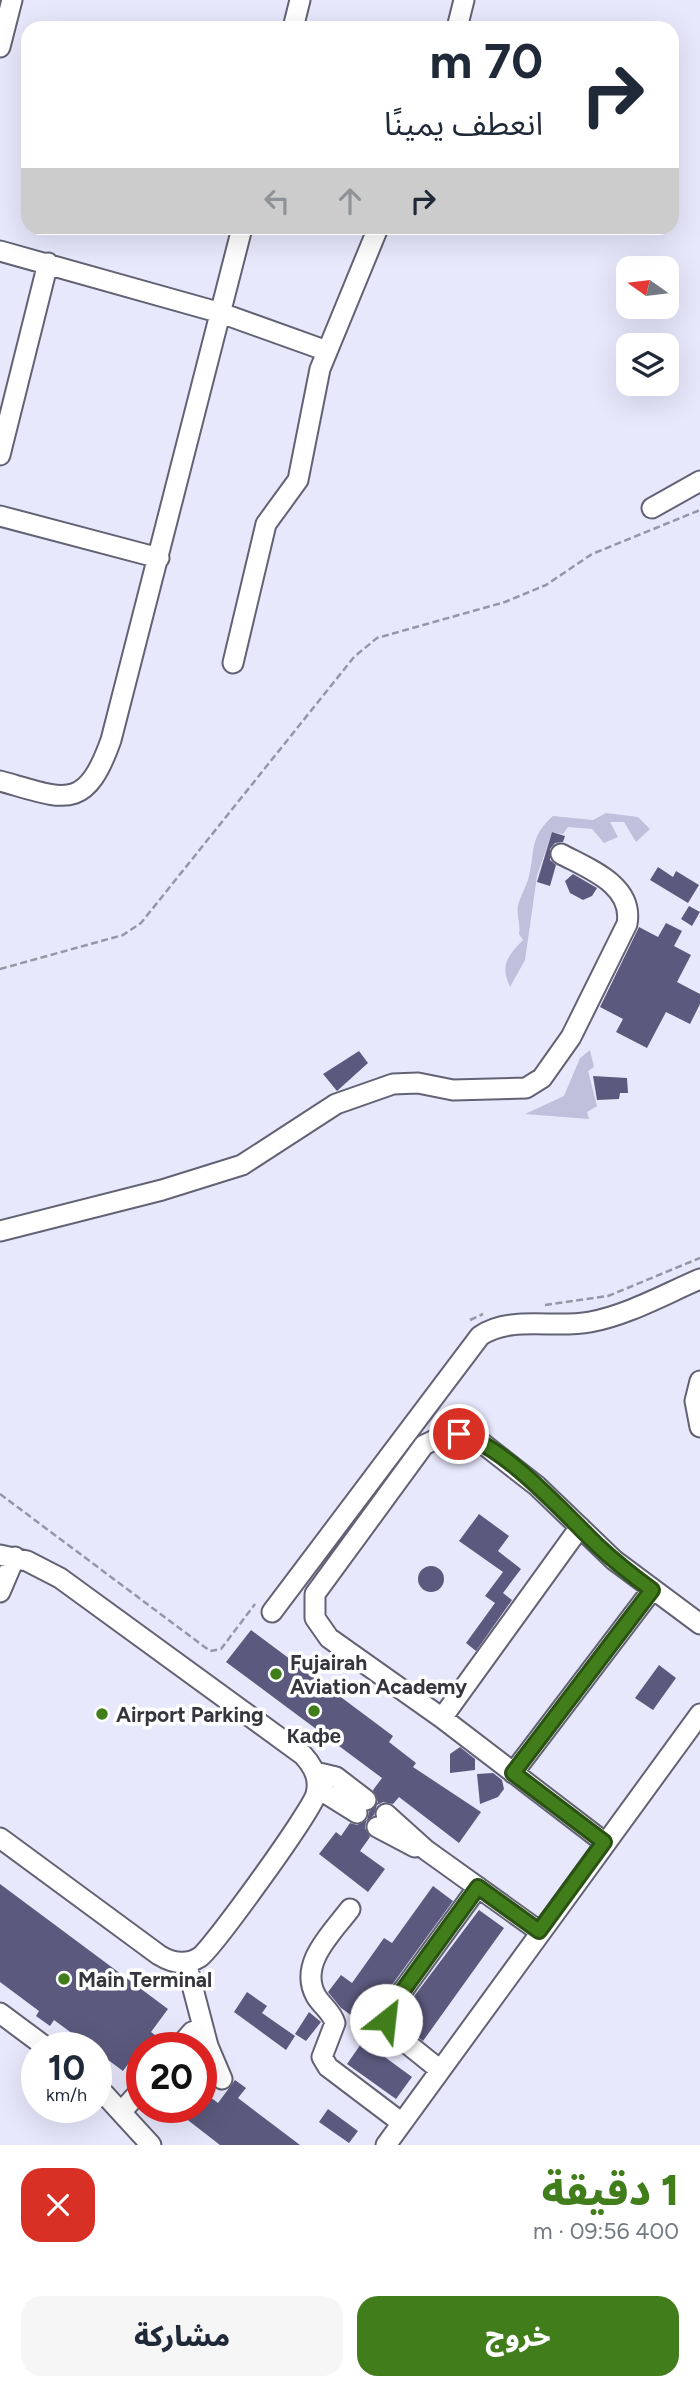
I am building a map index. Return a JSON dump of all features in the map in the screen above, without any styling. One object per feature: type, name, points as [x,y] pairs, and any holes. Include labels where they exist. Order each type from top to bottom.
[{"type":"street","points":[[0,47],[12,0]]},
{"type":"street","points":[[295,21],[300,0]]},
{"type":"street","points":[[459,21],[464,0]]},
{"type":"street","points":[[0,781],[65,796],[88,788],[100,771],[111,740],[159,558],[240,235]]},
{"type":"street","points":[[233,663],[266,524],[298,480],[320,369],[375,235]]},
{"type":"street","points":[[0,251],[221,313],[327,351]]},
{"type":"street","points":[[0,455],[48,263]]},
{"type":"street","points":[[652,508],[700,481]]},
{"type":"street","points":[[0,516],[159,558]]},
{"type":"street","points":[[0,1231],[162,1190],[242,1165],[336,1104],[393,1084],[505,1091],[526,1088],[542,1078],[571,1037],[627,924],[629,912],[624,895],[603,877],[561,854]]},
{"type":"street","points":[[264,1607],[480,1336],[505,1325],[574,1325],[605,1319],[700,1279]]},
{"type":"street","points":[[700,1381],[695,1401],[700,1427]]},
{"type":"street","points":[[604,1842],[320,1629],[313,1606],[321,1583],[424,1445],[447,1434],[459,1434],[482,1443],[537,1486],[614,1560],[700,1624]]},
{"type":"street","points":[[442,1718],[580,1527]]},
{"type":"street","points":[[0,1592],[7,1556],[60,1578],[303,1755],[316,1780],[315,1798],[299,1825],[204,1953],[186,1962],[168,1961],[0,1839]]},
{"type":"street","points":[[513,1773],[652,1590]]},
{"type":"street","points":[[386,2145],[539,1931],[700,1714]]},
{"type":"street","points":[[316,1780],[361,1807]]},
{"type":"street","points":[[382,1821],[539,1931]]},
{"type":"street","points":[[440,2070],[389,2029],[388,2011],[478,1887]]},
{"type":"street","points":[[351,1909],[320,1950],[312,1968],[316,1997],[335,2024],[321,2057],[328,2067],[402,2123]]},
{"type":"street","points":[[186,1962],[204,2028],[222,2078]]},
{"type":"street","points":[[0,2012],[26,2032]]},
{"type":"street","points":[[192,2032],[204,2028]]},
{"type":"street","points":[[112,2102],[151,2145]]},
{"type":"street","points":[[121,2112],[126,2107]]},
{"type":"path","points":[[0,969],[115,937],[141,923],[354,657],[377,638],[505,602],[547,585],[592,554],[700,510]]},
{"type":"path","points":[[533,1307],[608,1296],[700,1258]]},
{"type":"path","points":[[466,1325],[478,1315],[486,1313]]},
{"type":"path","points":[[0,1494],[210,1650],[224,1645],[264,1607]]},
{"type":"shaded area","points":[[606,813],[638,817],[650,829],[636,842],[624,822],[610,822],[618,837],[604,843],[592,829],[568,827],[563,834],[552,832],[537,876],[525,960],[510,987],[506,967],[509,956],[523,940],[519,934],[518,906],[528,880],[534,846],[540,831],[553,816],[593,820]]},
{"type":"shaded area","points":[[590,1050],[594,1067],[588,1071],[597,1106],[587,1112],[589,1119],[525,1114],[564,1096],[580,1058]]},
{"type":"building","points":[[552,832],[565,836],[563,842],[555,843],[550,849],[550,860],[556,865],[550,886],[537,882]]},
{"type":"building","points":[[658,867],[673,877],[676,871],[699,885],[688,903],[650,880]]},
{"type":"building","points":[[573,874],[597,888],[592,896],[583,900],[570,893],[565,881]]},
{"type":"building","points":[[689,906],[700,912],[692,926],[681,919]]},
{"type":"building","points":[[666,923],[682,931],[674,946],[691,955],[677,982],[700,994],[700,1004],[690,1024],[666,1012],[647,1048],[616,1032],[623,1019],[600,1007],[639,927],[658,937]]},
{"type":"building","points":[[359,1051],[368,1063],[337,1091],[323,1074]]},
{"type":"building","points":[[593,1076],[627,1078],[628,1093],[620,1093],[619,1099],[597,1100]]},
{"type":"building","points":[[479,1514],[509,1536],[498,1551],[521,1569],[503,1593],[512,1600],[476,1651],[466,1643],[495,1603],[485,1596],[503,1572],[459,1541]]},
{"type":"building","points":[[431,1566],[440,1570],[444,1579],[440,1588],[431,1592],[422,1588],[418,1579],[422,1570]]},
{"type":"building","points":[[251,1630],[393,1736],[389,1742],[416,1763],[413,1767],[481,1812],[459,1843],[399,1797],[393,1804],[383,1802],[377,1805],[374,1815],[366,1822],[365,1828],[370,1837],[360,1851],[385,1869],[368,1892],[319,1854],[336,1832],[341,1836],[350,1823],[357,1825],[367,1820],[369,1812],[378,1802],[373,1790],[382,1778],[226,1662]]},
{"type":"building","points":[[659,1665],[676,1678],[653,1710],[635,1698]]},
{"type":"building","points":[[460,1747],[475,1759],[475,1770],[450,1773],[450,1754]]},
{"type":"building","points":[[493,1773],[502,1780],[504,1789],[498,1797],[480,1804],[477,1774]]},
{"type":"building","name":"Main Terminal","points":[[0,1884],[168,2009],[151,2032],[126,2032],[126,2067],[123,2071],[112,2063],[112,2032],[70,2032],[54,2020],[50,2026],[36,2016],[39,2011],[0,1982]]},
{"type":"building","points":[[433,1886],[453,1901],[378,2004],[376,2015],[368,2027],[341,2008],[328,1992],[341,1975],[352,1983],[384,1938],[392,1943]]},
{"type":"building","points":[[479,1910],[504,1928],[423,2041],[401,2023],[400,2015]]},
{"type":"building","points":[[247,1992],[267,2006],[262,2013],[295,2036],[286,2050],[234,2012]]},
{"type":"building","points":[[309,2012],[321,2022],[306,2041],[295,2034]]},
{"type":"building","points":[[363,2041],[412,2077],[396,2099],[347,2064]]},
{"type":"building","points":[[235,2080],[246,2088],[238,2098],[300,2145],[220,2145],[192,2123],[217,2123],[218,2103]]},
{"type":"building","points":[[328,2109],[358,2131],[349,2143],[319,2122]]},
{"type":"place","name":"Fujairah Aviation Academy","points":[[276,1674]]},
{"type":"place","name":"Кафе","points":[[314,1711]]},
{"type":"place","name":"Airport Parking","points":[[102,1714]]},
{"type":"place","name":"Main Terminal","points":[[64,1979]]},
{"type":"route","points":[[386,2020],[388,2011],[478,1887],[539,1931],[604,1842],[513,1773],[652,1590],[596,1544],[537,1486],[482,1443],[459,1434]]}]
